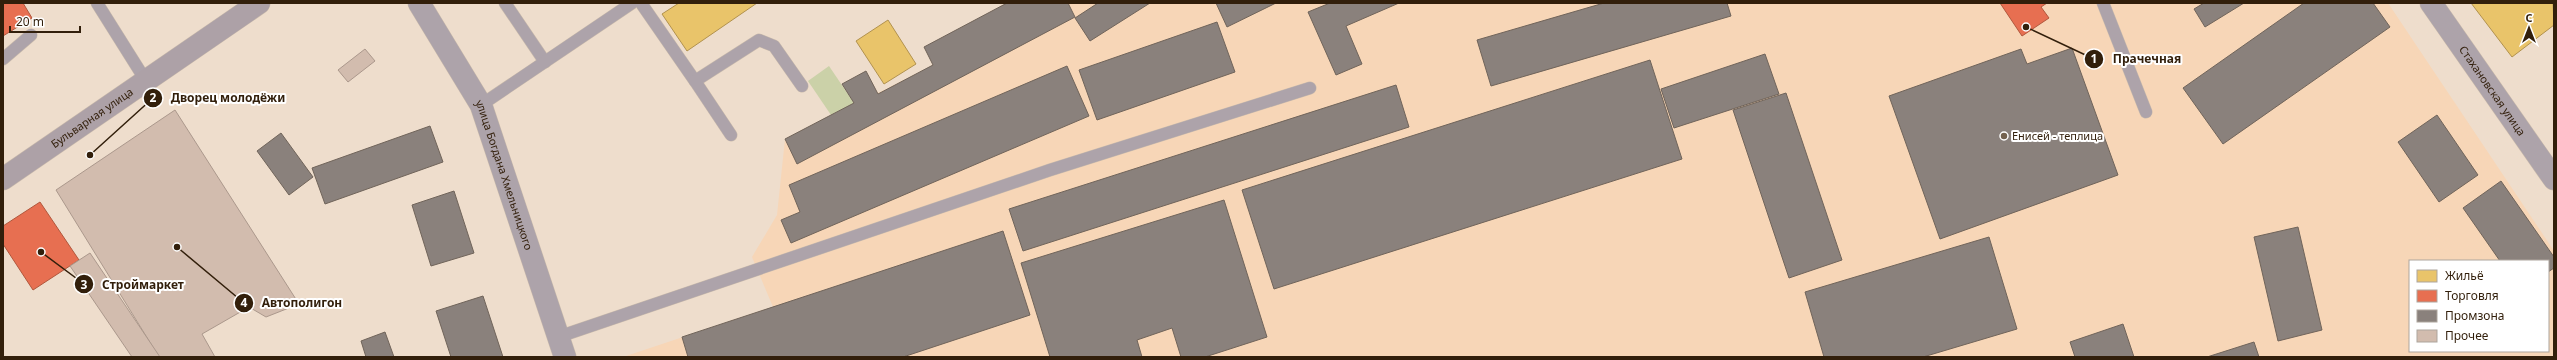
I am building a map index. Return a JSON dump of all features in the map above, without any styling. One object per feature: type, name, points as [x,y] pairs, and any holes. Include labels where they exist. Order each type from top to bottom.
[{"type":"main road","name":"Бульварная улица","points":[[3,178],[259,3]]},
{"type":"street","name":"улица Богдана Хмельницкого","points":[[419,3],[481,105],[565,357]]},
{"type":"street","name":"Стахановская улица","points":[[2431,3],[2554,179]]},
{"type":"lane","points":[[97,3],[146,81]]},
{"type":"lane","points":[[505,3],[546,62]]},
{"type":"lane","points":[[481,105],[632,3]]},
{"type":"lane","points":[[641,3],[731,135]]},
{"type":"lane","points":[[2103,3],[2146,112]]},
{"type":"lane","points":[[3,59],[31,35]]},
{"type":"lane","points":[[695,81],[759,40],[774,46],[802,86]]},
{"type":"lane","points":[[558,337],[1043,173],[1310,88]]},
{"type":"shaded area","points":[[1007,3],[2388,3],[2554,251],[2554,357],[623,357],[773,307],[752,257],[777,215],[785,139],[854,103],[842,84],[866,71],[878,93],[933,65],[924,47]]},
{"type":"green space","points":[[829,66],[854,103],[831,115],[808,81]]},
{"type":"building: Жильё","points":[[679,3],[757,3],[687,51],[662,14]]},
{"type":"building: Жильё","points":[[2471,3],[2553,3],[2554,25],[2512,57]]},
{"type":"building: Жильё","points":[[888,20],[916,64],[884,84],[856,41]]},
{"type":"building: Торговля","points":[[3,3],[23,3],[32,18],[3,36]]},
{"type":"building: Торговля","points":[[2000,3],[2047,3],[2041,7],[2049,18],[2022,36]]},
{"type":"building: Торговля","points":[[40,202],[79,260],[33,290],[3,244],[3,226]]},
{"type":"building: Промзона","points":[[1007,3],[1068,3],[1075,17],[797,164],[785,139],[854,103],[842,84],[866,71],[878,94],[933,65],[924,47]]},
{"type":"building: Промзона","points":[[1098,3],[1150,3],[1090,41],[1075,18]]},
{"type":"building: Промзона","points":[[1216,3],[1276,3],[1227,27]]},
{"type":"building: Промзона","points":[[1330,3],[1399,3],[1346,26],[1362,64],[1336,75],[1308,12]]},
{"type":"building: Промзона","points":[[1604,3],[1727,3],[1731,16],[1491,86],[1477,40]]},
{"type":"building: Промзона","points":[[2204,3],[2244,3],[2205,27],[2194,9]]},
{"type":"building: Промзона","points":[[2304,3],[2373,3],[2390,27],[2223,144],[2183,88]]},
{"type":"building: Промзона","points":[[1217,22],[1235,72],[1097,120],[1079,70]]},
{"type":"building: Промзона","name":"Енисей - теплица","points":[[2072,48],[2118,175],[1940,239],[1889,96],[2021,49],[2027,64]]},
{"type":"building: Промзона","points":[[1765,54],[1779,94],[1674,128],[1661,89]]},
{"type":"building: Промзона","points":[[1650,60],[1682,159],[1274,289],[1242,190]]},
{"type":"building: Промзона","points":[[1067,66],[1089,116],[791,243],[781,220],[800,212],[789,185]]},
{"type":"building: Промзона","points":[[1396,85],[1409,127],[1023,251],[1009,209]]},
{"type":"building: Промзона","points":[[1786,93],[1842,260],[1789,278],[1733,110]]},
{"type":"building: Промзона","points":[[2437,115],[2478,175],[2439,202],[2398,142]]},
{"type":"building: Промзона","points":[[430,126],[443,162],[325,204],[312,168]]},
{"type":"building: Промзона","points":[[281,133],[313,177],[289,195],[257,151]]},
{"type":"building: Промзона","points":[[2501,181],[2554,257],[2554,268],[2549,271],[2549,260],[2499,260],[2463,208]]},
{"type":"building: Промзона","points":[[454,191],[474,253],[431,266],[412,205]]},
{"type":"building: Промзона","points":[[1224,200],[1267,337],[1205,357],[1181,357],[1172,328],[1137,340],[1142,357],[1050,357],[1021,263]]},
{"type":"building: Промзона","points":[[2298,227],[2322,330],[2278,341],[2254,237]]},
{"type":"building: Промзона","points":[[1003,231],[1030,315],[903,357],[688,357],[682,337]]},
{"type":"building: Промзона","points":[[1989,237],[2017,329],[1923,357],[1824,357],[1805,292]]},
{"type":"building: Промзона","points":[[483,296],[503,357],[451,357],[436,311]]},
{"type":"building: Промзона","points":[[2123,324],[2134,357],[2075,357],[2070,342]]},
{"type":"building: Промзона","points":[[385,332],[394,357],[366,357],[361,341]]},
{"type":"building: Промзона","points":[[2254,342],[2259,357],[2207,357]]},
{"type":"building: Прочее","points":[[365,49],[375,61],[348,82],[338,70]]},
{"type":"building: Прочее","points":[[175,110],[299,304],[266,317],[249,307],[202,334],[215,357],[159,357],[56,190]]},
{"type":"building: Прочее","points":[[90,253],[160,357],[132,357],[70,266]]},
{"type":"place","name":"Прачечная","points":[[2026,27]]},
{"type":"place","name":"Енисей - теплица","points":[[2004,136]]},
{"type":"place","name":"Дворец молодёжи","points":[[90,155]]},
{"type":"place","name":"Автополигон","points":[[177,247]]},
{"type":"place","name":"Строймаркет","points":[[41,252]]}]
